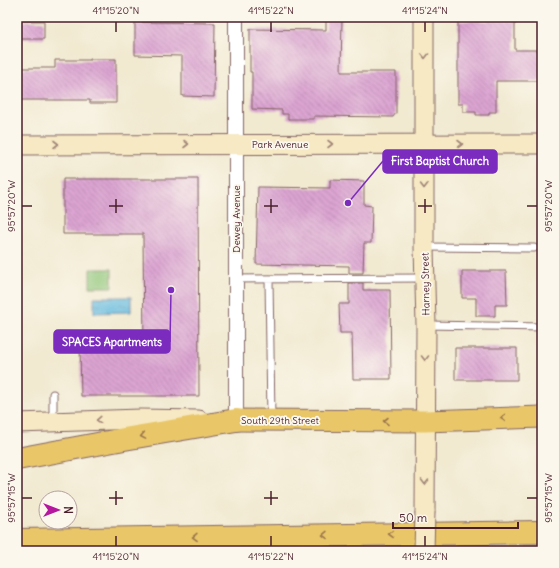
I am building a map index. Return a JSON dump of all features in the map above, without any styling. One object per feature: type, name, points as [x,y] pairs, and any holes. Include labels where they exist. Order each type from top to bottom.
[{"type":"highway","points":[[17,459],[236,420]]},
{"type":"highway","points":[[17,540],[542,532]]},
{"type":"main road","name":"Harney Street","points":[[424,17],[424,278],[426,326],[424,551]]},
{"type":"main road","name":"Park Avenue","points":[[17,144],[542,144]]},
{"type":"main road","name":"South 29th Street","points":[[17,423],[142,419],[425,421],[542,417]]},
{"type":"street","name":"Dewey Avenue","points":[[236,17],[236,420]]},
{"type":"lane","points":[[424,247],[534,248]]},
{"type":"lane","points":[[236,279],[424,278]]},
{"type":"lane","points":[[269,279],[271,420]]},
{"type":"lane","points":[[426,326],[542,326]]},
{"type":"lane","points":[[52,394],[53,423]]},
{"type":"green space","points":[[90,269],[112,269],[112,287],[90,287]]},
{"type":"water","points":[[94,297],[131,297],[131,312],[94,313]]},
{"type":"building","points":[[326,17],[342,17],[341,72],[396,72],[396,113],[393,117],[314,116],[314,119],[288,119],[288,114],[282,114],[282,110],[252,109],[250,29],[326,30]]},
{"type":"building","points":[[17,21],[44,21],[44,39],[17,39]]},
{"type":"building","points":[[458,21],[515,21],[515,50],[542,50],[542,81],[496,81],[496,112],[489,112],[489,115],[476,115],[476,112],[463,112],[463,104],[458,104]]},
{"type":"building","points":[[135,22],[215,23],[214,97],[182,96],[182,56],[135,55]]},
{"type":"building","points":[[116,59],[116,103],[90,103],[90,100],[17,100],[17,68],[55,68],[55,60]]},
{"type":"building","points":[[63,179],[198,179],[199,396],[81,396],[80,346],[144,346],[143,234],[63,234]]},
{"type":"building","points":[[330,180],[364,181],[364,205],[372,206],[371,243],[364,243],[363,273],[349,273],[349,266],[256,264],[258,187],[330,188]]},
{"type":"building","points":[[462,271],[506,271],[507,305],[495,305],[495,316],[476,316],[476,298],[462,298]]},
{"type":"building","points":[[349,283],[363,283],[363,290],[390,290],[391,379],[353,379],[352,333],[340,333],[339,304],[349,304]]},
{"type":"building","points":[[455,348],[517,348],[517,380],[455,380]]},
{"type":"place","name":"First Baptist Church","points":[[348,203]]},
{"type":"place","name":"SPACES Apartments","points":[[171,290]]}]
